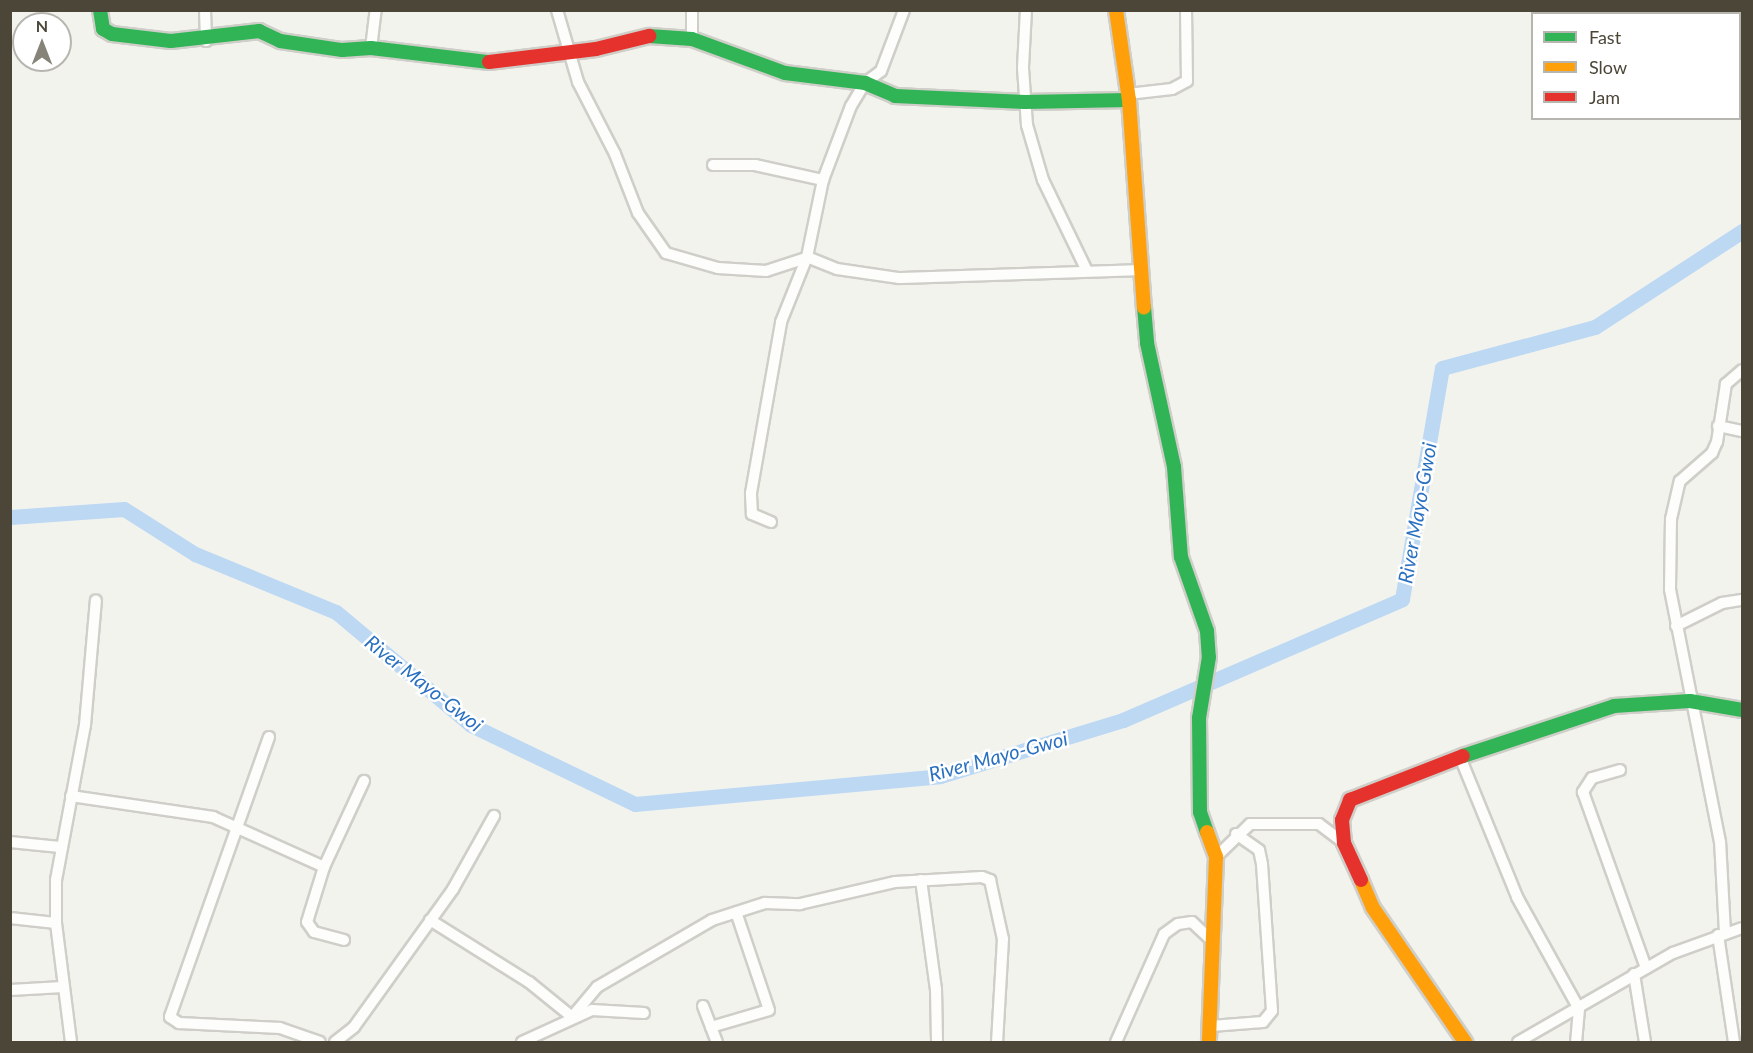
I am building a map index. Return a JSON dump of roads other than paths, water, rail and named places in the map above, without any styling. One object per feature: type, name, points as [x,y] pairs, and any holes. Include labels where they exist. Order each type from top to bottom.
[{"type":"street","points":[[100,10],[100,22],[112,34],[206,40],[259,32],[280,40],[342,50],[371,48],[481,63],[566,52],[656,34],[692,39],[784,73],[865,83],[895,96],[1025,102],[1128,97],[1172,89],[1187,81],[1186,10]]},
{"type":"street","points":[[206,10],[206,40]]},
{"type":"street","points":[[371,48],[376,10]]},
{"type":"street","points":[[557,10],[566,52],[638,213],[666,252],[718,268],[766,271],[807,257],[837,269],[898,278],[1138,270]]},
{"type":"street","points":[[692,10],[692,39]]},
{"type":"street","points":[[771,522],[752,514],[751,493],[781,322],[807,257],[823,180],[851,106],[865,83],[881,71],[904,10]]},
{"type":"street","points":[[1026,10],[1025,102],[1043,180],[1087,271]]},
{"type":"street","points":[[1116,10],[1128,97],[1138,270],[1152,372],[1174,467],[1180,557],[1207,631],[1209,657],[1199,718],[1200,812],[1216,857],[1210,939],[1211,1026],[1209,1042]]},
{"type":"street","points":[[713,165],[754,165],[823,180]]},
{"type":"street","points":[[1734,1042],[1721,934],[1720,842],[1706,760],[1690,701],[1670,589],[1672,500],[1680,481],[1712,453],[1718,426],[1720,398],[1726,384],[1741,370]]},
{"type":"street","points":[[1718,426],[1743,431]]},
{"type":"street","points":[[71,1042],[56,923],[60,847],[85,725],[96,600]]},
{"type":"street","points":[[1676,626],[1722,603],[1743,600]]},
{"type":"street","points":[[1465,1042],[1374,908],[1344,843],[1342,820],[1350,800],[1460,757],[1614,706],[1690,701],[1743,710]]},
{"type":"street","points":[[269,737],[170,1017],[179,1023],[280,1028],[320,1042]]},
{"type":"street","points":[[1460,757],[1517,897],[1579,1009],[1576,1042]]},
{"type":"street","points":[[1620,770],[1592,778],[1582,792],[1646,968]]},
{"type":"street","points":[[344,940],[314,932],[307,922],[324,867],[364,781]]},
{"type":"street","points":[[71,796],[177,809],[239,826],[324,867]]},
{"type":"street","points":[[335,1042],[354,1027],[430,920],[494,816]]},
{"type":"street","points":[[1216,857],[1236,834],[1250,824],[1306,822],[1319,824],[1344,843]]},
{"type":"street","points":[[1211,1026],[1263,1022],[1272,1011],[1262,864],[1259,850],[1236,834]]},
{"type":"street","points":[[10,842],[60,847]]},
{"type":"street","points":[[572,1017],[597,987],[614,976],[712,920],[736,912],[765,903],[818,901],[873,886],[921,880],[990,880],[1003,939],[997,1042]]},
{"type":"street","points":[[921,880],[936,989],[937,1042]]},
{"type":"street","points":[[711,1027],[770,1010],[736,912]]},
{"type":"street","points":[[10,918],[56,923]]},
{"type":"street","points":[[430,920],[529,982],[572,1017]]},
{"type":"street","points":[[1116,1042],[1164,934],[1178,924],[1192,922],[1210,939]]},
{"type":"street","points":[[1518,1042],[1579,1009],[1634,974],[1721,934],[1743,928]]},
{"type":"street","points":[[1634,974],[1645,1042]]},
{"type":"street","points":[[10,990],[63,987]]},
{"type":"street","points":[[703,1006],[717,1042]]},
{"type":"street","points":[[522,1042],[572,1017],[610,1008],[644,1012]]},
{"type":"waterway","name":"River Mayo-Gwoi","points":[[10,517],[124,509],[195,554],[336,612],[471,725],[635,804],[940,776],[1123,720],[1402,599],[1442,368],[1595,327],[1742,231]]}]
